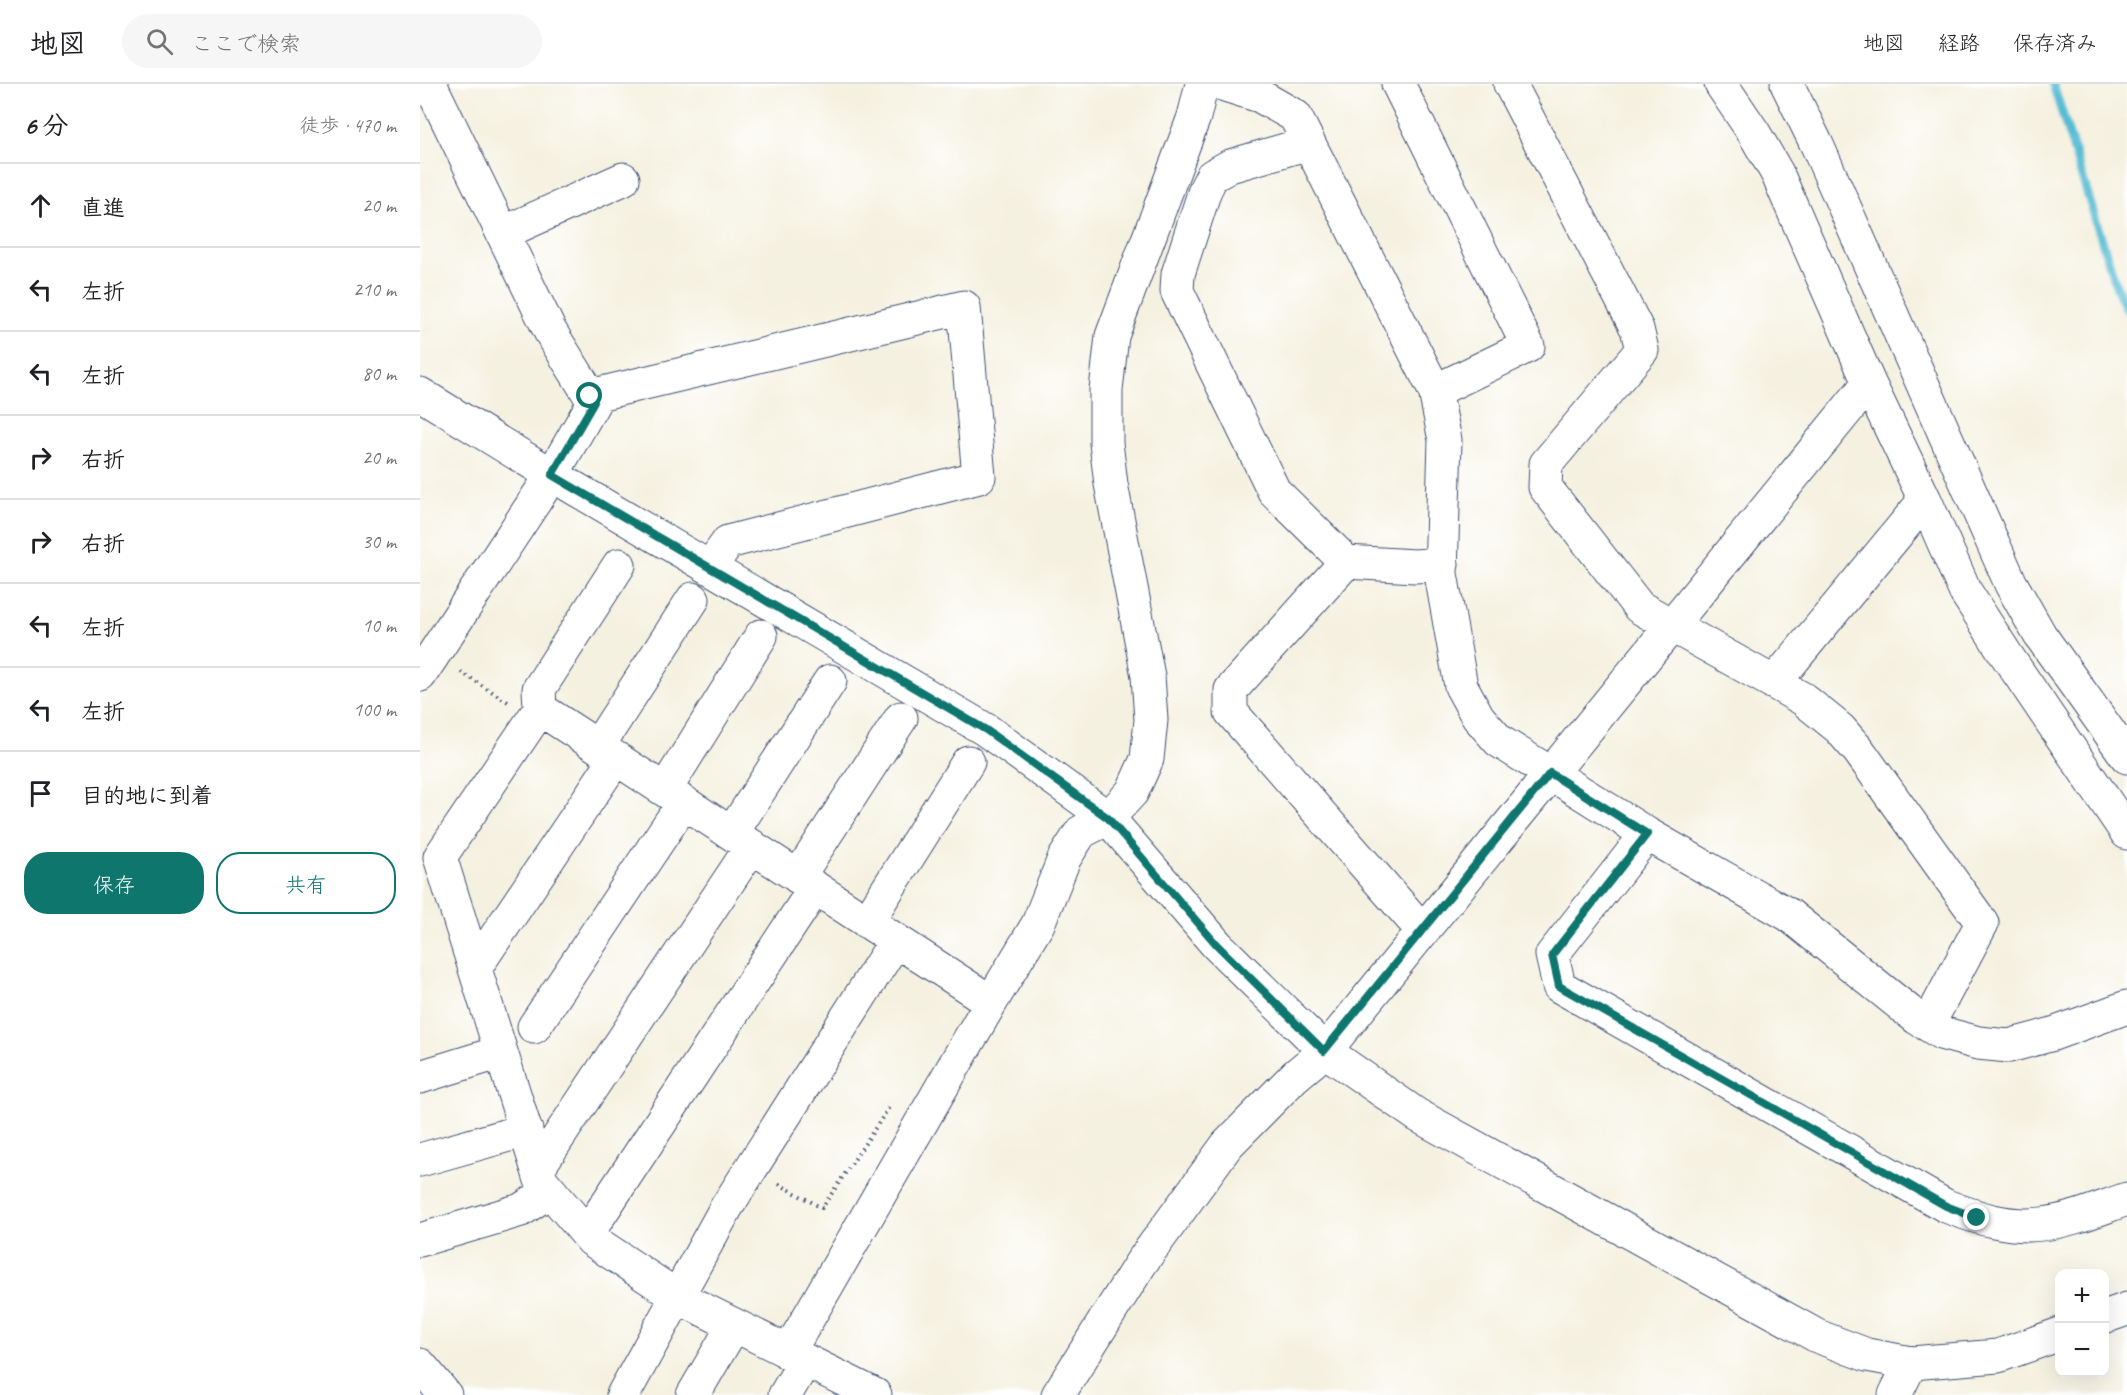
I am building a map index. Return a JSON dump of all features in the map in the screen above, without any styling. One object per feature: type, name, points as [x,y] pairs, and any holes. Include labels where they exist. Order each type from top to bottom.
[{"type":"street","points":[[785,1395],[797,1357],[991,1002],[1038,924],[1064,859],[1081,832],[1108,818],[1132,792],[1147,759],[1151,720],[1148,676],[1111,484],[1106,443],[1106,390],[1112,336],[1194,117],[1202,84]]},
{"type":"street","points":[[1222,84],[1260,96],[1302,130]]},
{"type":"street","points":[[1280,84],[1435,391],[1445,440],[1441,574],[1461,686],[1478,717],[1499,741],[1647,834],[1789,915],[1917,1018],[1941,1033],[1978,1043],[2009,1046],[2053,1034],[2127,1007]]},
{"type":"street","points":[[1398,84],[1527,346],[1435,391]]},
{"type":"street","points":[[1509,84],[1530,120],[1637,329],[1642,350],[1545,464],[1545,487],[1638,608],[1774,683],[1812,706],[1840,729],[1859,751],[1982,923],[1928,1025]]},
{"type":"street","points":[[1721,84],[1754,133],[1777,173],[1869,383],[1925,500],[1965,591],[2127,833]]},
{"type":"street","points":[[1788,84],[2012,584],[2040,635],[2127,757]]},
{"type":"street","points":[[427,665],[552,475],[594,402],[550,331],[432,85]]},
{"type":"street","points":[[1302,130],[1212,176],[1205,190],[1178,274],[1177,291],[1274,491],[1346,562],[1415,566],[1442,564]]},
{"type":"street","points":[[502,233],[623,179]]},
{"type":"street","points":[[590,396],[964,307],[979,477],[728,542],[710,567]]},
{"type":"street","points":[[1058,1395],[1141,1263],[1227,1145],[1295,1076],[1324,1051],[1869,383]]},
{"type":"street","points":[[420,394],[552,475],[986,730],[1108,818],[1217,945],[1324,1051],[1417,1115],[1817,1336],[1867,1355],[1911,1363],[1998,1356],[2055,1336]]},
{"type":"street","points":[[1774,683],[1925,500]]},
{"type":"street","points":[[1346,562],[1231,690],[1231,712],[1422,930]]},
{"type":"street","points":[[619,565],[539,689],[537,714],[440,857],[526,1130],[544,1180],[587,1234],[592,1240],[678,1298],[875,1395]]},
{"type":"street","points":[[475,968],[607,752],[693,599]]},
{"type":"street","points":[[534,1028],[674,796],[761,636]]},
{"type":"street","points":[[420,1240],[521,1210],[544,1180],[742,840],[830,681]]},
{"type":"street","points":[[537,714],[607,752],[991,1002]]},
{"type":"street","points":[[587,1234],[807,882],[901,718]]},
{"type":"street","points":[[867,922],[968,762]]},
{"type":"street","points":[[1647,834],[1552,955],[1559,986],[1946,1206],[1977,1218],[2004,1223],[2041,1225],[2065,1220],[2127,1199]]},
{"type":"street","points":[[623,1395],[726,1208],[896,940]]},
{"type":"street","points":[[420,1077],[501,1052]]},
{"type":"street","points":[[420,1160],[526,1130]]},
{"type":"street","points":[[2109,1315],[2127,1309]]},
{"type":"street","points":[[693,1395],[734,1325]]},
{"type":"street","points":[[1895,1395],[1911,1363]]},
{"type":"street","points":[[420,1365],[445,1395]]},
{"type":"path","points":[[427,665],[537,714]]},
{"type":"path","points":[[751,1167],[822,1208],[893,1102]]},
{"type":"waterway","points":[[2053,84],[2117,288],[2127,310]]},
{"type":"route","points":[[590,396],[594,402],[552,475],[986,730],[1108,818],[1217,945],[1324,1051],[1550,773],[1647,834],[1552,955],[1559,986],[1946,1206],[1977,1218]]}]
